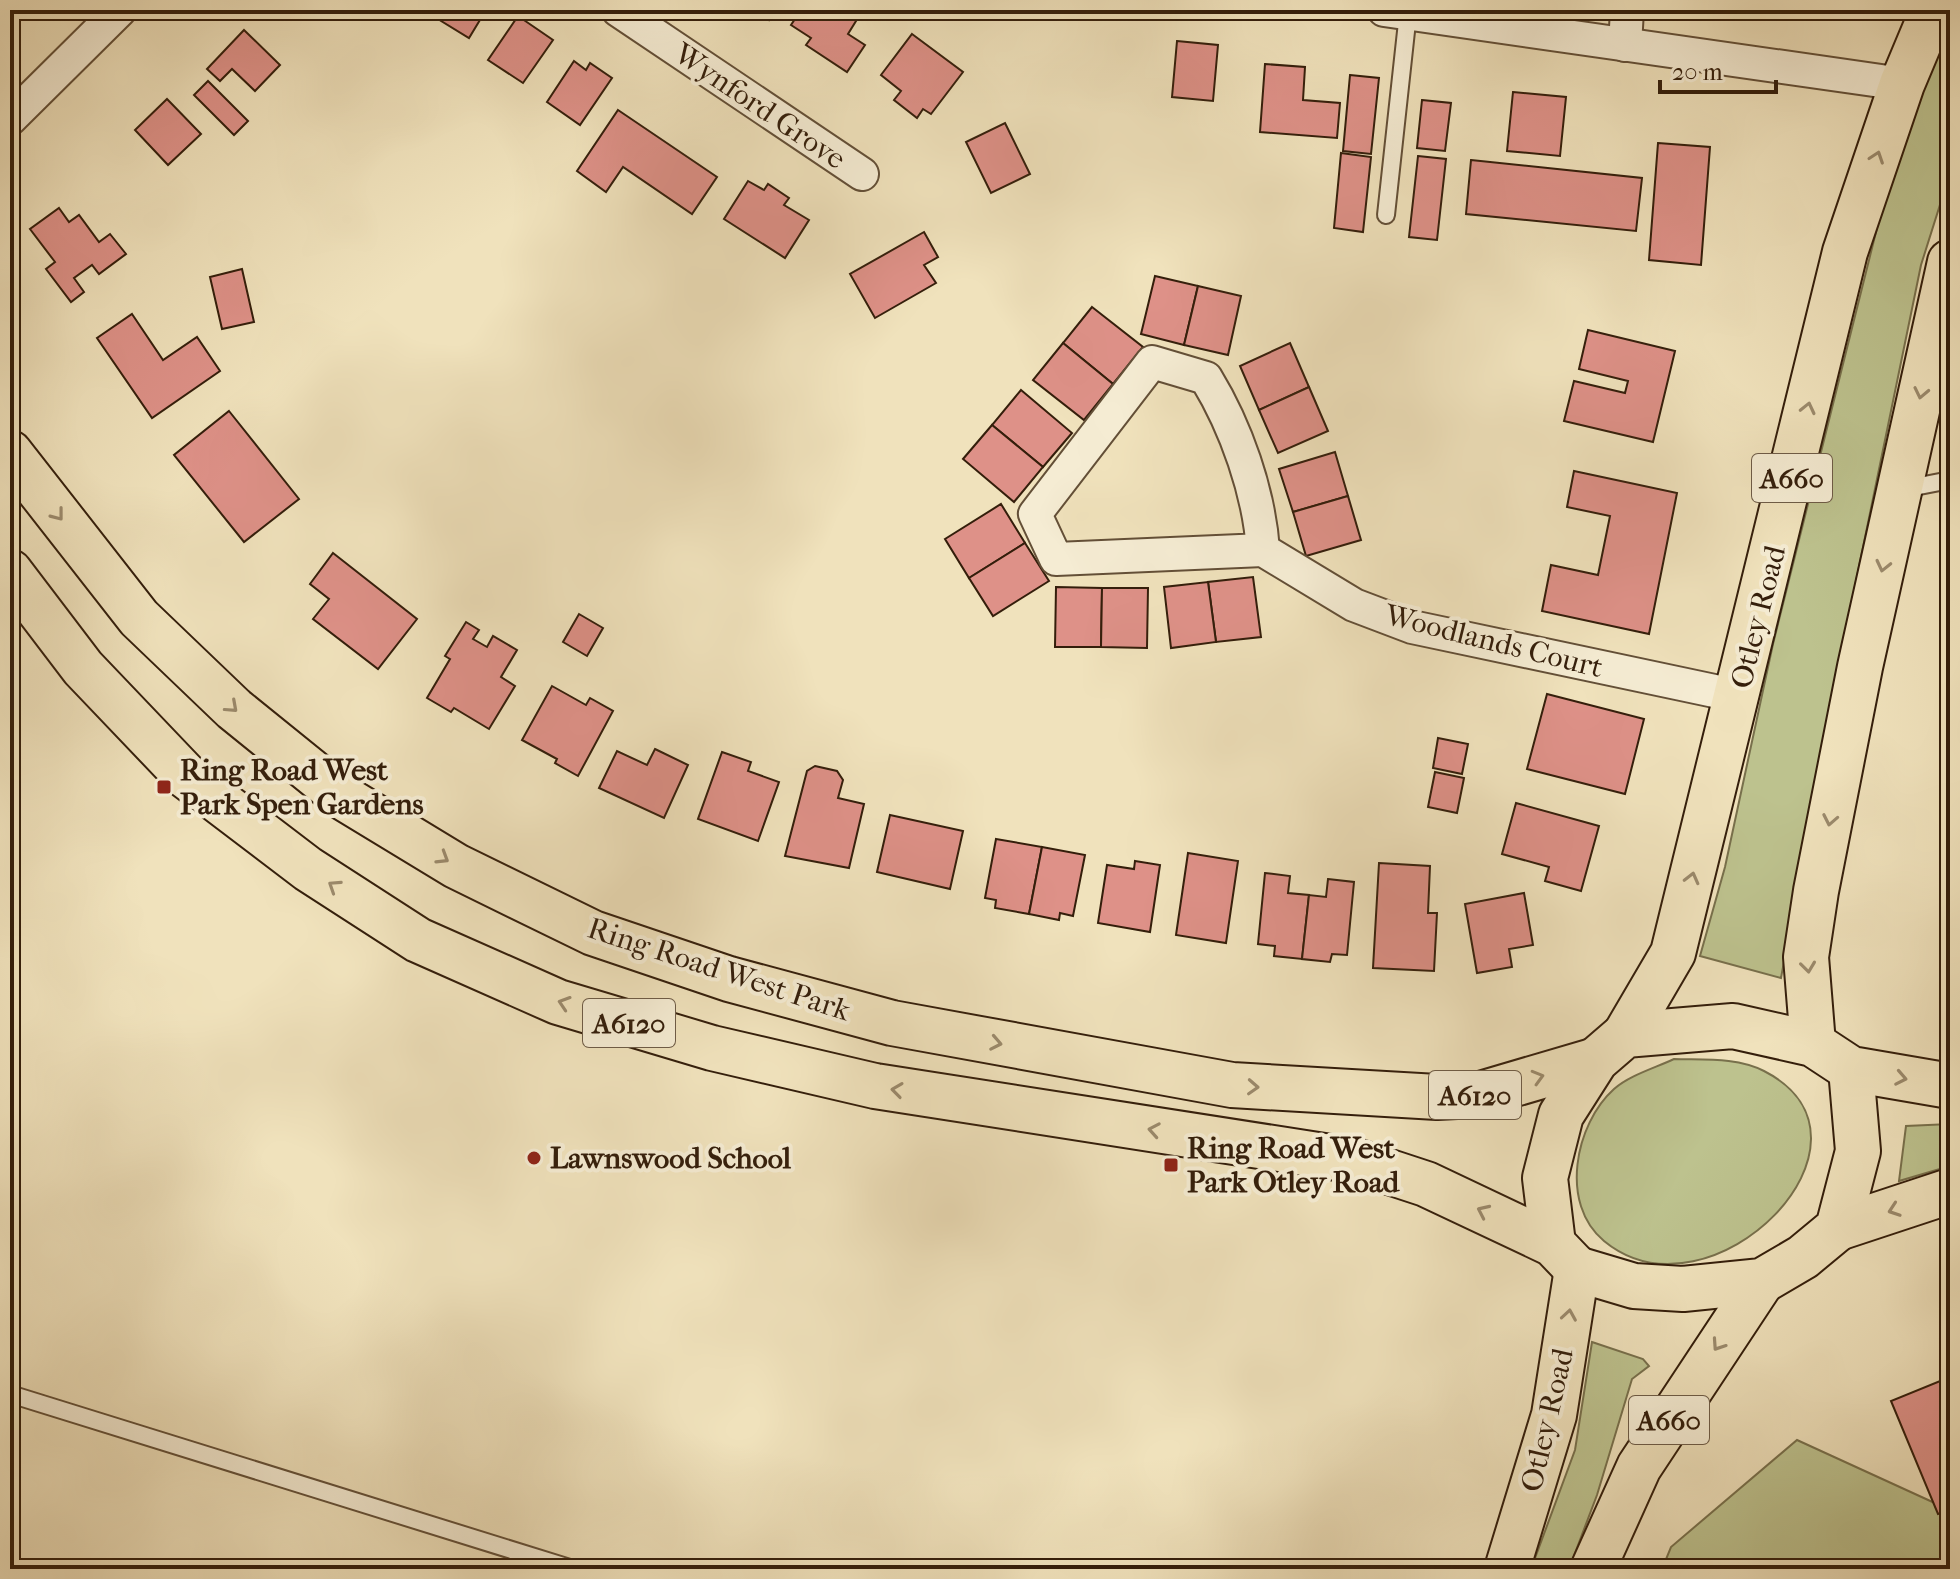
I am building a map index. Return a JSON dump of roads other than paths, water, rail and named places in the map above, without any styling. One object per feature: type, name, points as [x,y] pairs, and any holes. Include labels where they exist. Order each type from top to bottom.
[{"type":"highway","name":"Otley Road","points":[[1611,1048],[1673,953],[1845,252],[1902,84],[1933,10]]},
{"type":"highway","points":[[1813,1044],[1806,957],[1816,891],[1860,667],[1950,262]]},
{"type":"highway","name":"Ring Road West Park","points":[[10,453],[139,618],[234,709],[344,798],[456,866],[593,933],[729,979],[892,1023],[1232,1085],[1437,1097],[1477,1095],[1611,1048]]},
{"type":"highway","name":"A6120","points":[[10,572],[83,668],[187,777],[308,869],[418,940],[558,1002],[712,1048],[875,1086],[1356,1161],[1426,1184],[1565,1257],[1634,1286],[1683,1289],[1762,1281],[1803,1257],[1838,1228],[1950,1191]]},
{"type":"highway","name":"A6120","points":[[1565,1257],[1545,1178],[1561,1115],[1611,1048],[1733,1026],[1813,1044],[1851,1069],[1950,1086]]},
{"type":"highway","points":[[1838,1228],[1858,1151],[1851,1069]]},
{"type":"highway","name":"Otley Road","points":[[1507,1569],[1554,1415],[1565,1257]]},
{"type":"highway","name":"A660","points":[[1593,1569],[1639,1467],[1762,1281]]},
{"type":"street","points":[[10,119],[120,10]]},
{"type":"street","name":"Wynford Grove","points":[[618,10],[862,174]]},
{"type":"street","points":[[1625,45],[1627,10]]},
{"type":"street","points":[[1396,12],[1902,84]]},
{"type":"street","points":[[1152,362],[1206,378],[1224,407],[1261,518],[1263,550],[1056,559],[1035,514],[1152,362]]},
{"type":"street","name":"Woodlands Court","points":[[1263,550],[1354,605],[1412,627],[1738,696]]},
{"type":"lane","points":[[1386,215],[1396,12]]},
{"type":"lane","points":[[1900,490],[1950,480]]},
{"type":"lane","points":[[10,1394],[573,1569]]},
{"type":"place","name":"Ring Road West Park Spen Gardens","points":[[164,787]]},
{"type":"place","name":"Lawnswood School","points":[[534,1158]]},
{"type":"place","name":"Ring Road West Park Otley Road","points":[[1171,1165]]}]
